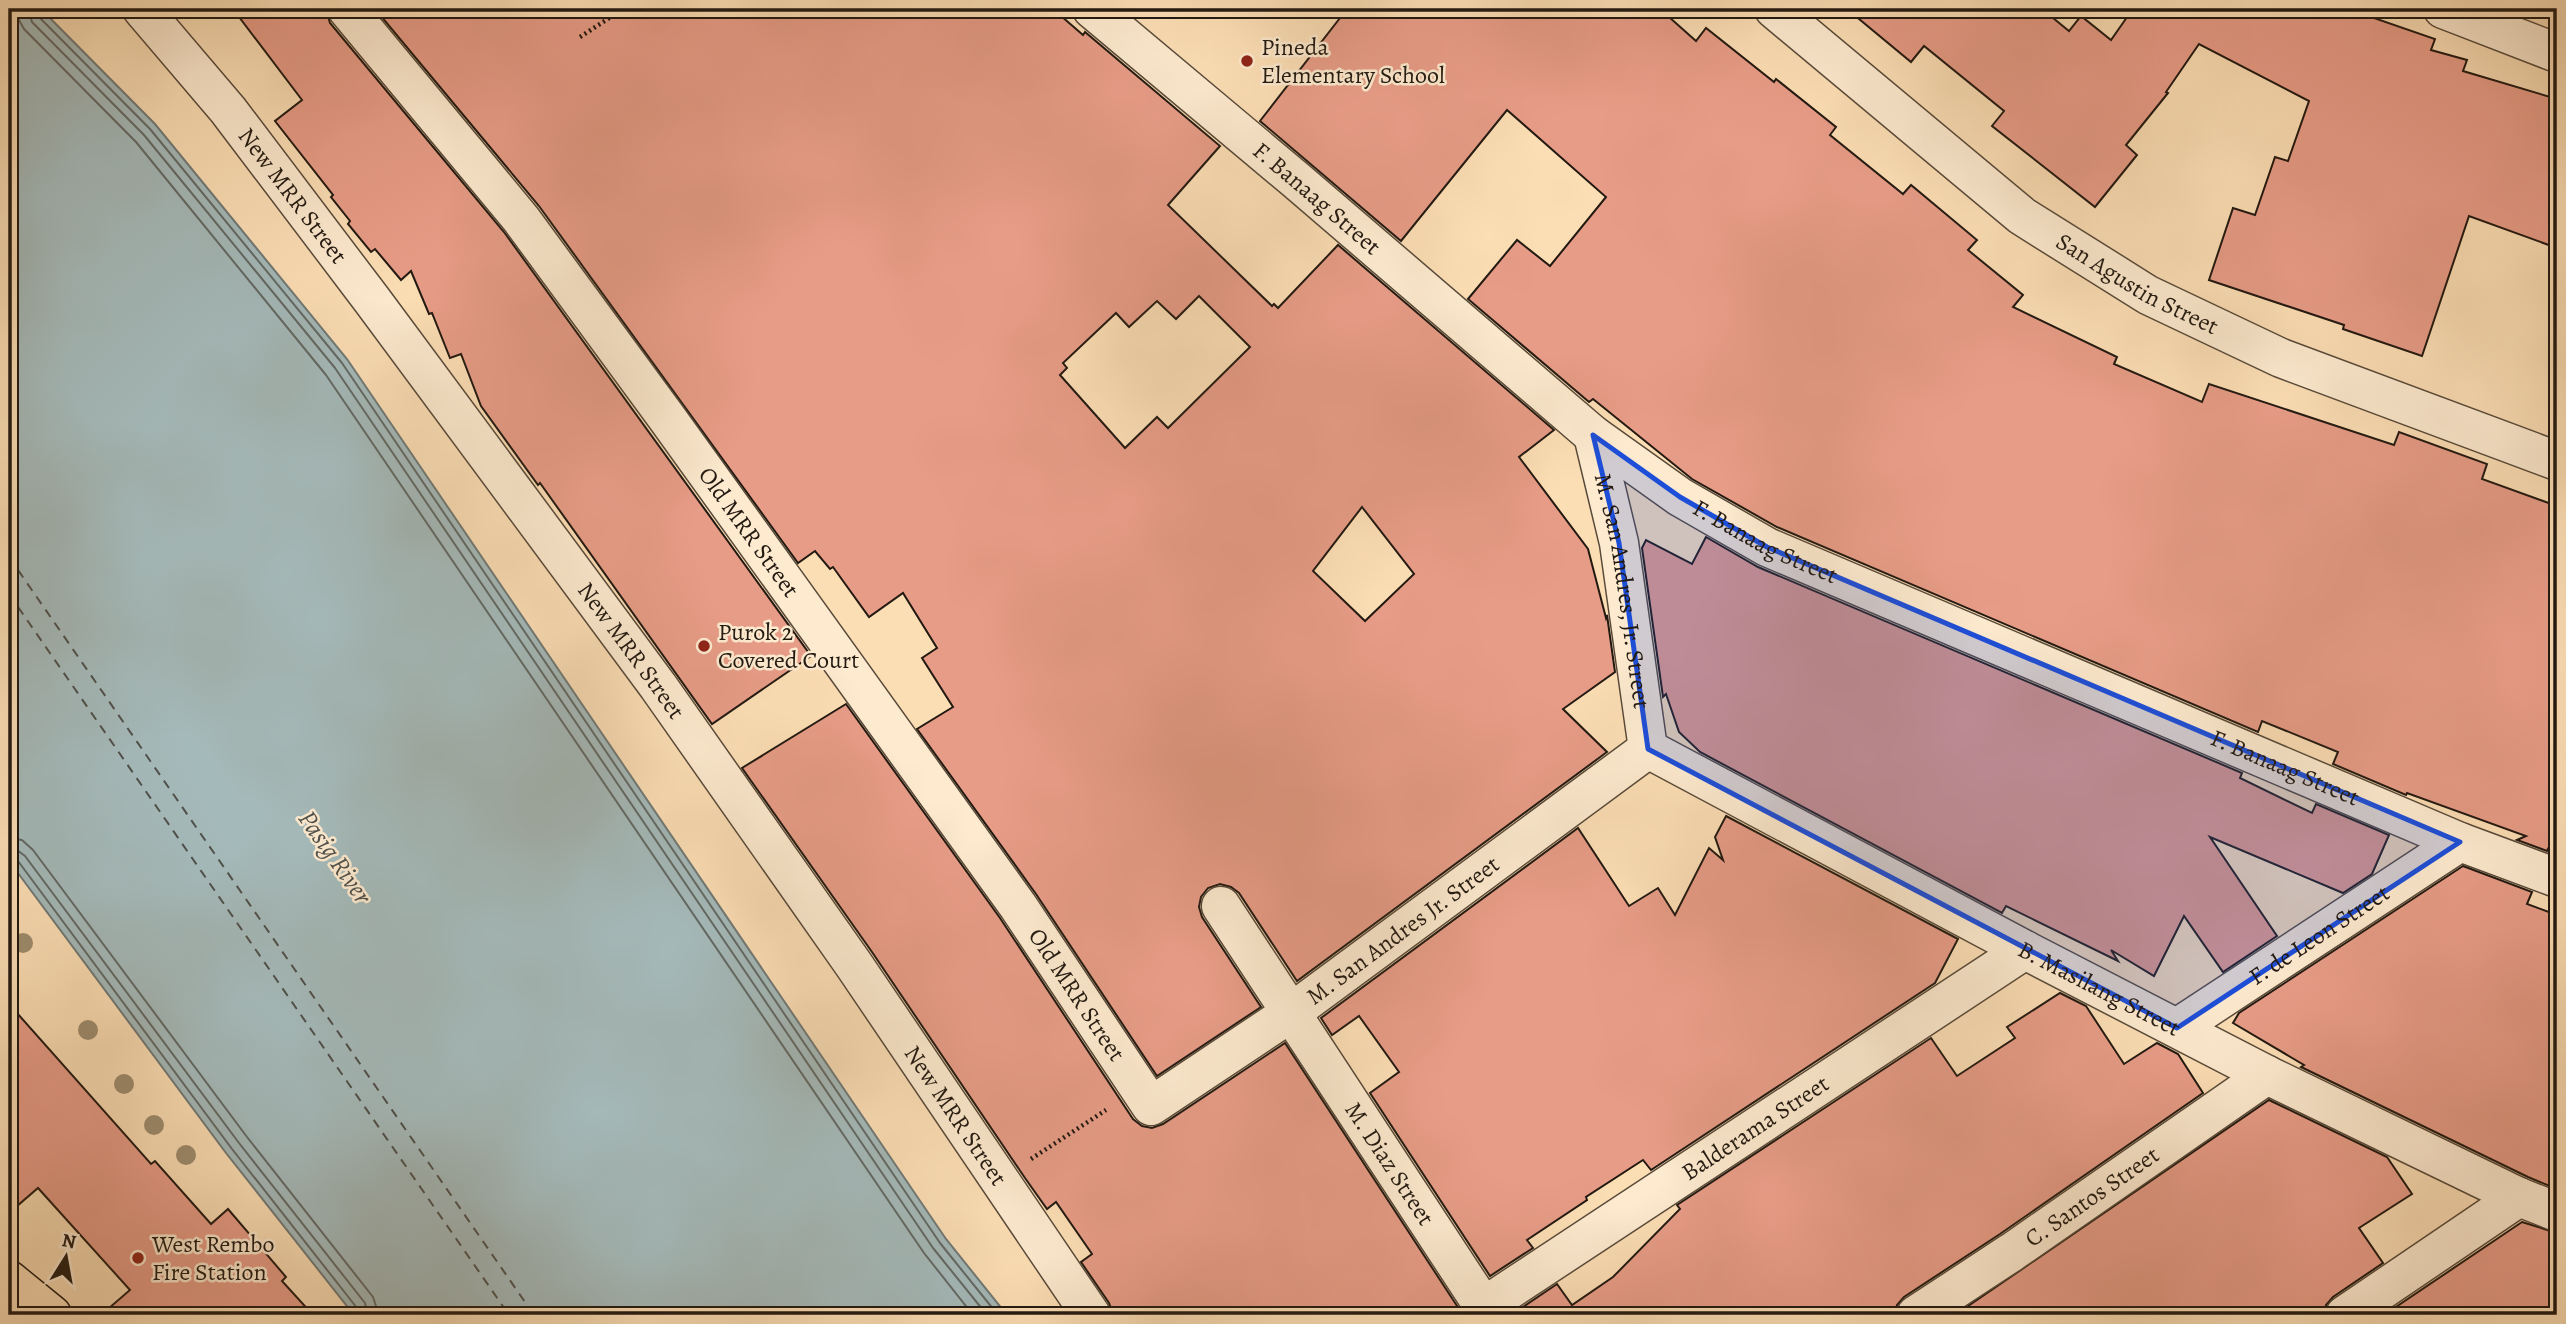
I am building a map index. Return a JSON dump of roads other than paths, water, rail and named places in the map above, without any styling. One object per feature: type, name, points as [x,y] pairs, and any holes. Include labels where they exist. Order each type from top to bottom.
[{"type":"main road","points":[[9,1280],[52,1315]]},
{"type":"street","name":"New MRR Street","points":[[142,9],[228,110],[658,686],[846,954],[1091,1315]]},
{"type":"street","name":"Old MRR Street","points":[[347,9],[521,219],[659,407],[1018,906],[1145,1097]]},
{"type":"street","name":"F. Banaag Street","points":[[1092,9],[1594,435],[1680,497],[1768,547],[2460,842],[2557,878]]},
{"type":"street","name":"San Agustin Street","points":[[1774,9],[2022,216],[2148,295],[2281,358],[2557,461]]},
{"type":"street","points":[[2443,9],[2557,53]]},
{"type":"street","name":"M. San Andres, Jr. Street","points":[[1594,435],[1619,543],[1648,749]]},
{"type":"street","name":"M. San Andres Jr. Street","points":[[1145,1097],[1292,1013],[1648,749]]},
{"type":"street","name":"B. Masilang Street","points":[[1648,749],[2025,950],[2267,1075],[2519,1197],[2557,1212]]},
{"type":"street","name":"F. de Leon Street","points":[[2177,1028],[2460,842]]},
{"type":"street","name":"M. Diaz Street","points":[[1221,906],[1486,1311]]},
{"type":"street","name":"Balderama Street","points":[[1486,1311],[2025,950]]},
{"type":"street","name":"C. Santos Street","points":[[1916,1315],[2012,1252],[2267,1075]]},
{"type":"street","points":[[2345,1315],[2519,1197]]},
{"type":"water","name":"Pasig River","points":[[9,9],[41,9],[155,124],[347,359],[946,1239],[1007,1315],[354,1315],[226,1153],[9,861]]},
{"type":"place","name":"Pineda Elementary School","points":[[1247,61]]},
{"type":"place","name":"Purok 2 Covered Court","points":[[704,646]]},
{"type":"place","name":"West Rembo Fire Station","points":[[138,1258]]}]
